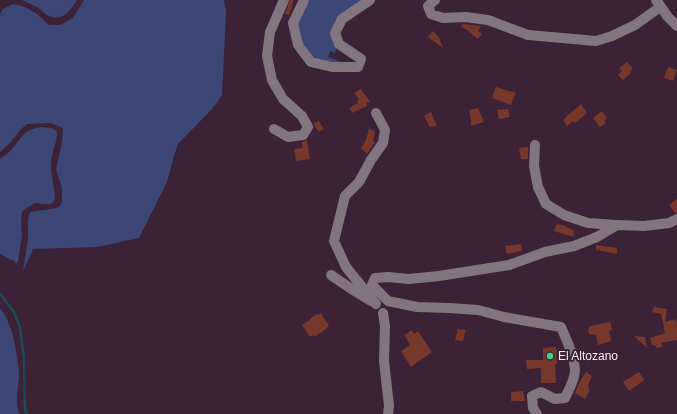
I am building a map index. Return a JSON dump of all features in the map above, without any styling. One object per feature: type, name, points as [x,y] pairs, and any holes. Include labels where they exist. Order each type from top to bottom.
[{"type":"street","points":[[274,129],[288,137],[303,135],[308,127],[302,116],[283,99],[272,80],[267,56],[270,32],[284,0]]},
{"type":"street","points":[[304,0],[293,23],[298,45],[311,62],[332,67],[358,67],[361,59],[339,44],[335,32],[342,20],[370,0]]},
{"type":"street","points":[[435,0],[428,6],[431,14],[443,18],[466,17],[488,20],[528,35],[596,41],[612,36],[635,24],[658,4],[677,26]]},
{"type":"street","points":[[376,113],[385,130],[383,143],[371,160],[359,182],[345,196],[334,241],[346,267],[376,304]]},
{"type":"street","points":[[535,145],[534,166],[538,187],[546,204],[564,215],[588,223],[644,226],[669,223],[677,219]]},
{"type":"street","points":[[537,414],[533,408],[532,396],[541,392],[555,399],[565,398],[575,372],[572,353],[561,327],[504,317],[478,310],[417,307],[388,300],[372,285],[375,278],[388,277],[409,279],[509,265],[545,252],[574,246],[597,237],[617,225]]},
{"type":"street","points":[[331,275],[376,304],[384,306],[388,300]]},
{"type":"street","points":[[384,313],[384,361],[389,406],[388,414]]},
{"type":"shaded area","points":[[22,0],[77,0],[65,15],[57,18],[47,15],[40,9]]},
{"type":"shaded area","points":[[84,0],[224,0],[226,12],[222,95],[211,110],[178,144],[167,182],[139,238],[97,247],[33,249],[23,272],[30,212],[59,207],[62,202],[62,188],[56,169],[62,143],[63,128],[51,123],[27,124],[0,152],[0,14],[3,9],[13,4],[25,7],[37,14],[49,25],[60,25],[73,18]]},
{"type":"shaded area","points":[[308,0],[365,0],[335,22],[337,46],[335,53],[330,51],[328,57],[352,66],[312,58],[301,43],[296,23]]},
{"type":"shaded area","points":[[41,127],[52,128],[57,132],[51,162],[55,199],[51,204],[35,203],[22,212],[22,235],[18,261],[16,264],[14,261],[0,254],[0,159],[11,150],[27,132]]},
{"type":"shaded area","points":[[0,308],[4,313],[12,331],[15,344],[19,372],[17,405],[20,414],[0,414]]},
{"type":"building","points":[[290,0],[294,0],[289,15],[285,14]]},
{"type":"building","points":[[462,24],[481,26],[478,31],[482,34],[478,39],[461,27]]},
{"type":"building","points":[[433,31],[439,37],[443,48],[428,37]]},
{"type":"building","points":[[627,62],[633,69],[630,71],[631,73],[623,80],[618,75],[622,71],[619,68]]},
{"type":"building","points":[[668,67],[677,70],[673,81],[664,78]]},
{"type":"building","points":[[496,87],[516,93],[511,105],[492,98]]},
{"type":"building","points":[[361,89],[370,102],[366,103],[367,106],[352,113],[349,108],[358,103],[357,101],[359,99],[354,93]]},
{"type":"building","points":[[581,104],[587,113],[575,123],[573,121],[567,126],[563,120]]},
{"type":"building","points":[[478,108],[484,122],[471,126],[469,110]]},
{"type":"building","points":[[508,109],[510,117],[499,119],[497,110]]},
{"type":"building","points":[[602,111],[607,118],[604,121],[606,123],[600,127],[593,118]]},
{"type":"building","points":[[431,112],[437,126],[430,127],[424,116]]},
{"type":"building","points":[[319,121],[324,129],[319,132],[313,123]]},
{"type":"building","points":[[369,129],[375,131],[373,141],[375,142],[367,154],[361,148],[366,140]]},
{"type":"building","points":[[307,140],[310,159],[296,161],[294,149],[302,148],[302,142]]},
{"type":"building","points":[[528,147],[528,159],[521,159],[519,148]]},
{"type":"building","points":[[677,199],[677,213],[675,213],[669,205]]},
{"type":"building","points":[[557,224],[566,226],[573,230],[574,237],[554,231]]},
{"type":"building","points":[[521,244],[522,251],[507,254],[505,246]]},
{"type":"building","points":[[596,245],[617,248],[617,254],[596,250]]},
{"type":"building","points":[[654,307],[667,309],[665,322],[676,319],[677,323],[677,340],[661,343],[662,347],[656,348],[655,345],[652,345],[650,338],[665,333],[661,314],[652,312]]},
{"type":"building","points":[[321,313],[329,326],[314,337],[313,335],[310,337],[302,325],[317,314],[318,315]]},
{"type":"building","points":[[610,322],[612,330],[609,331],[611,341],[598,345],[596,335],[589,334],[588,330],[590,326]]},
{"type":"building","points":[[458,329],[466,330],[463,341],[455,340]]},
{"type":"building","points":[[412,330],[414,334],[418,331],[432,352],[411,367],[401,351],[410,345],[404,335]]},
{"type":"building","points":[[634,336],[645,337],[647,348]]},
{"type":"building","points":[[556,347],[556,383],[541,383],[541,368],[527,369],[526,360],[543,360],[543,348]]},
{"type":"building","points":[[590,351],[596,353],[594,359],[587,363]]},
{"type":"building","points":[[586,372],[592,376],[588,386],[588,389],[590,390],[585,399],[575,393]]},
{"type":"building","points":[[639,372],[644,380],[629,391],[623,382]]},
{"type":"building","points":[[523,391],[525,401],[511,401],[511,392]]},
{"type":"waterway","points":[[0,294],[14,312],[20,328],[24,357],[25,411],[27,414]]},
{"type":"place","name":"El Altozano","points":[[550,356]]}]
